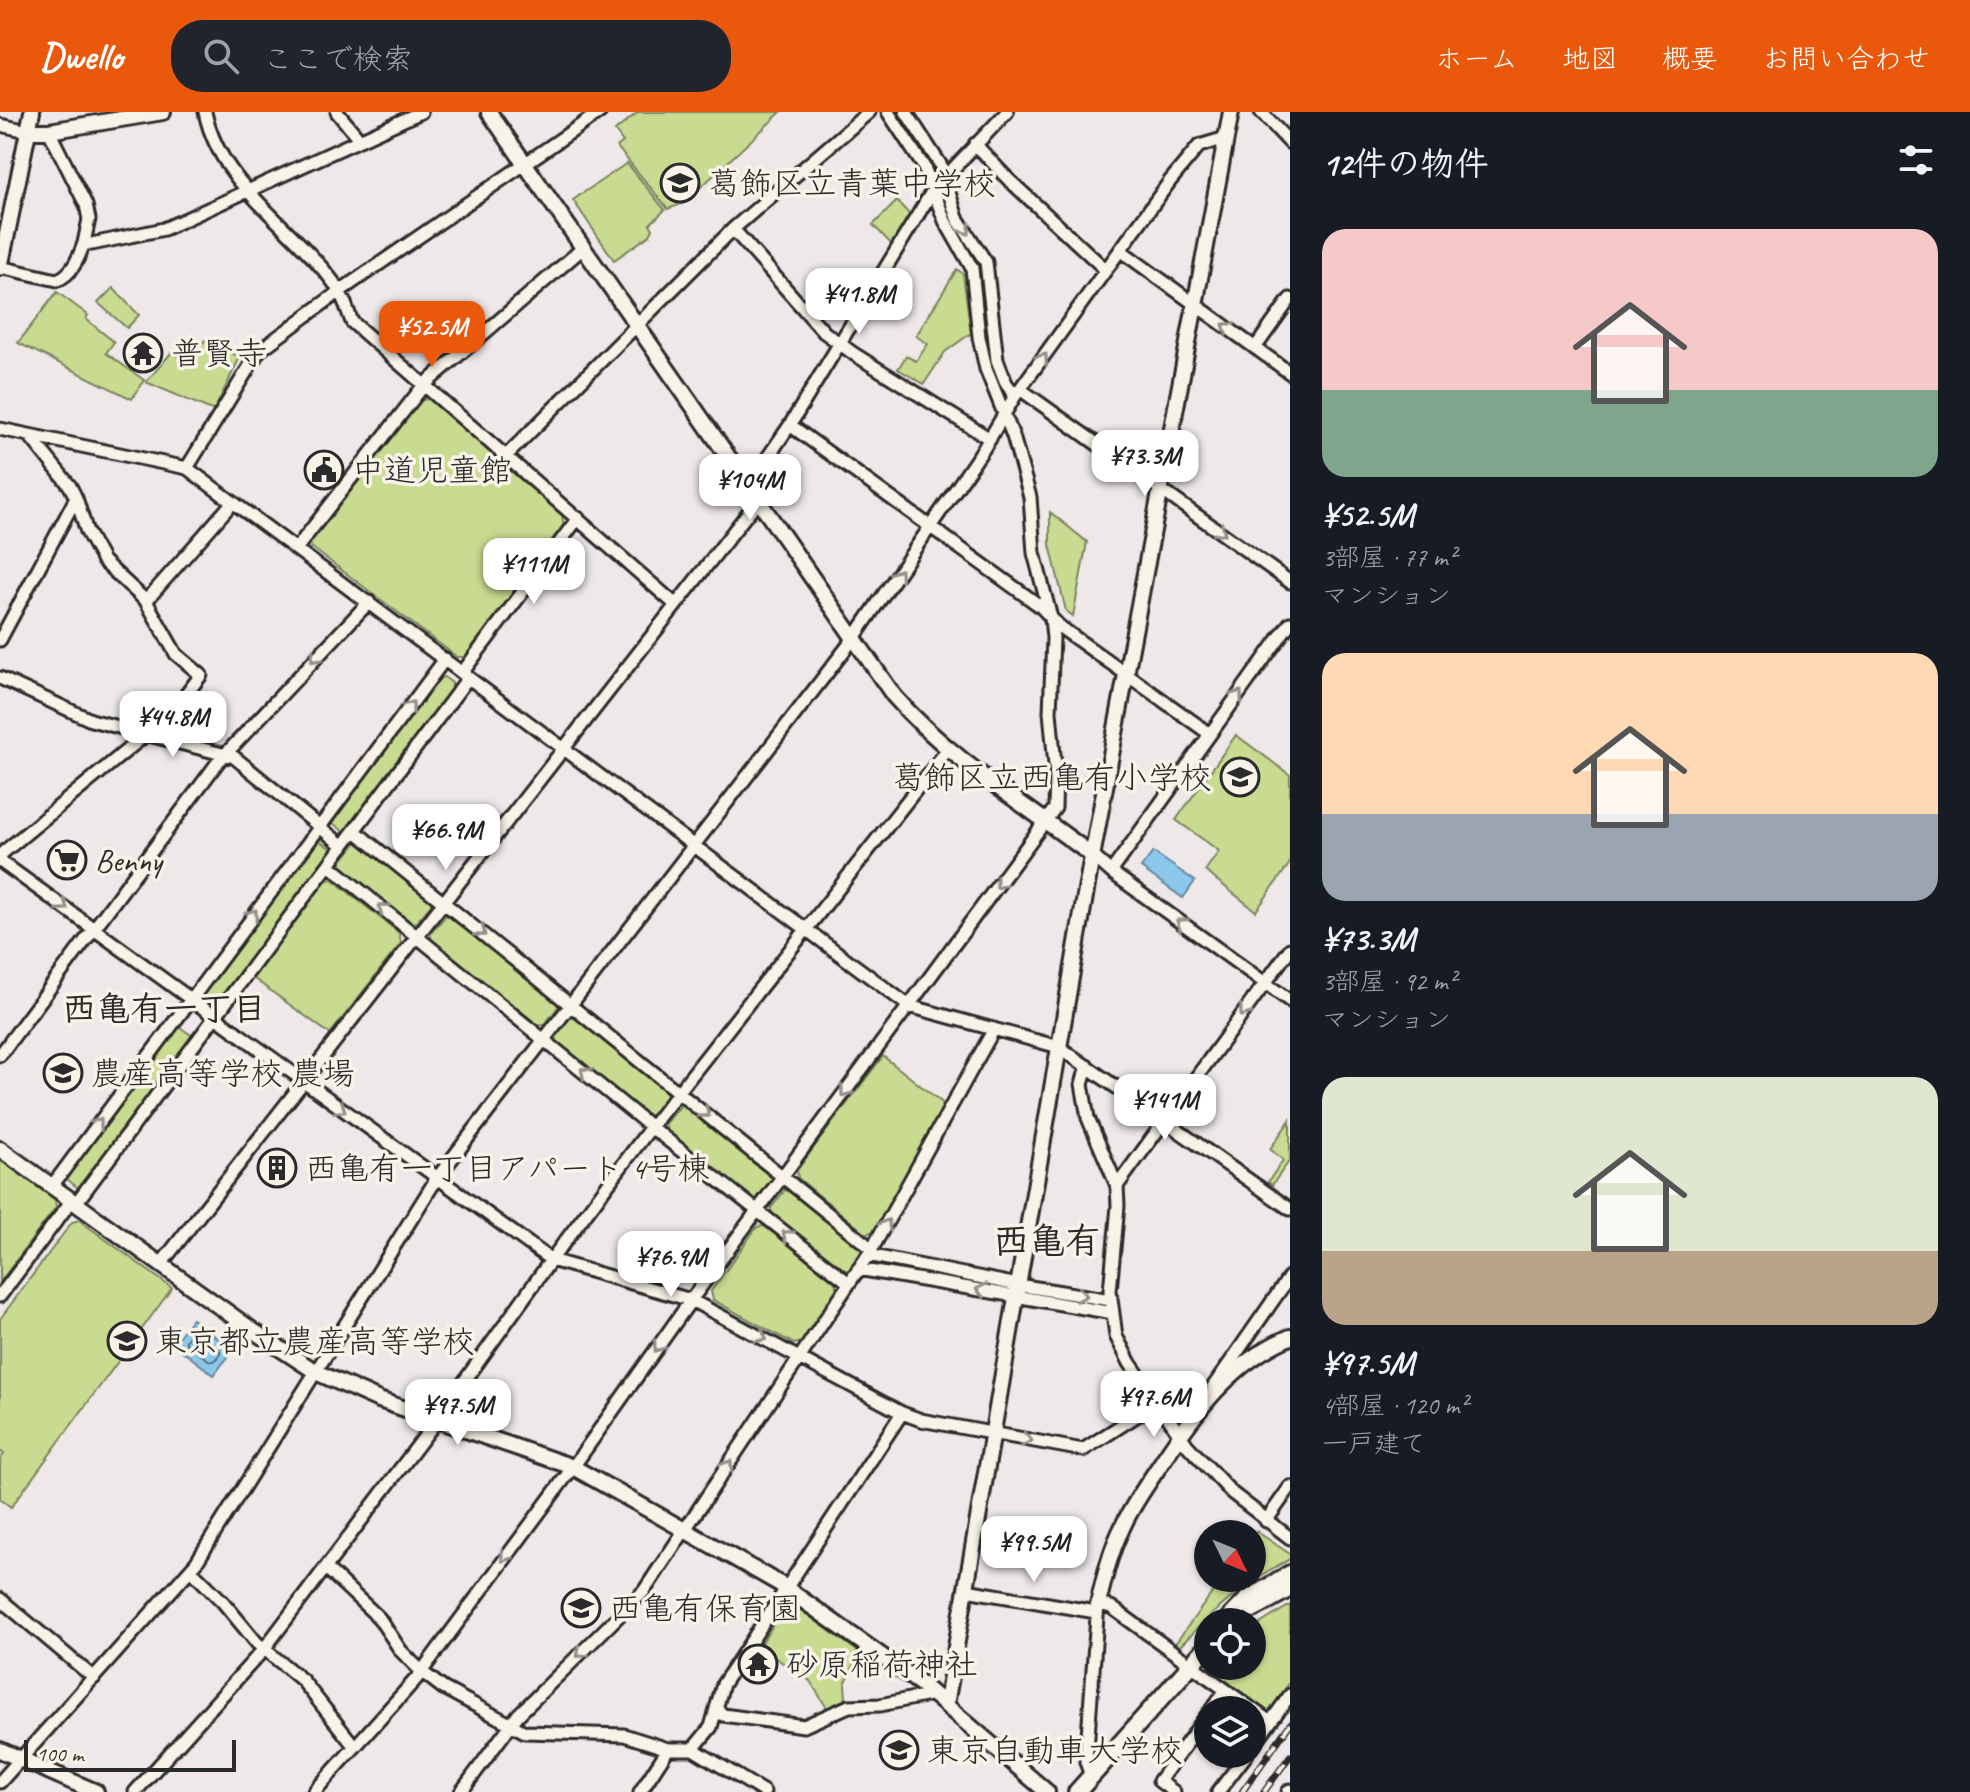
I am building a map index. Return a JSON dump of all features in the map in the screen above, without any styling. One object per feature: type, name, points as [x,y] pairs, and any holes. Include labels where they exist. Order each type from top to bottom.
[{"type":"main road","points":[[1239,1608],[1290,1574]]},
{"type":"main road","points":[[1255,1608],[1290,1588]]},
{"type":"main road","points":[[1077,1792],[1194,1660]]},
{"type":"street","points":[[32,112],[0,267],[57,280],[64,278],[71,269],[84,243],[89,219],[86,205],[49,131]]},
{"type":"street","points":[[0,125],[28,131],[49,131],[163,112]]},
{"type":"street","points":[[205,112],[221,157],[248,191],[334,281],[352,322],[676,605]]},
{"type":"street","points":[[337,112],[360,140]]},
{"type":"street","points":[[84,243],[164,229],[421,112]]},
{"type":"street","points":[[489,112],[894,696],[948,749],[1290,1001]]},
{"type":"street","points":[[187,468],[259,351],[340,291],[600,112]]},
{"type":"street","points":[[506,456],[733,229],[869,112]]},
{"type":"street","points":[[314,1792],[421,1671],[573,1467],[691,1300],[1047,821],[1057,802],[1050,712],[1053,638],[1051,618],[1034,553],[1030,497],[1013,436],[986,369],[979,337],[972,268],[945,221],[924,167],[888,112]]},
{"type":"street","points":[[906,112],[940,164],[957,218],[986,262],[997,360],[1006,383],[1290,582]]},
{"type":"street","points":[[748,486],[790,425],[933,190],[1007,112]]},
{"type":"street","points":[[946,1705],[1125,674],[1231,112]]},
{"type":"street","points":[[1261,112],[1290,143]]},
{"type":"street","points":[[0,1782],[191,1570],[437,1178],[854,638],[990,439],[1018,392],[1170,181],[1199,146],[1226,138]]},
{"type":"street","points":[[975,144],[1106,270]]},
{"type":"street","points":[[733,229],[809,317],[839,343],[990,439]]},
{"type":"street","points":[[296,549],[424,385],[583,248]]},
{"type":"street","points":[[1120,250],[1290,373]]},
{"type":"street","points":[[1255,348],[1290,299]]},
{"type":"street","points":[[790,425],[1040,606],[1060,627],[1210,734]]},
{"type":"street","points":[[0,429],[187,468],[909,1006],[1059,1047],[1290,1209]]},
{"type":"street","points":[[30,436],[70,486],[87,532],[103,561],[146,601],[176,654],[201,675],[179,704],[0,858],[551,1260],[691,1300],[902,1413],[921,1420],[1083,1450],[1158,1402]]},
{"type":"street","points":[[0,640],[76,498]]},
{"type":"street","points":[[161,1264],[758,500]]},
{"type":"street","points":[[146,601],[233,502]]},
{"type":"street","points":[[0,1296],[355,831],[578,518]]},
{"type":"street","points":[[0,1055],[226,754],[369,602]]},
{"type":"street","points":[[1111,872],[1290,623]]},
{"type":"street","points":[[52,1186],[445,659]]},
{"type":"street","points":[[0,678],[91,720],[234,757],[343,846]]},
{"type":"street","points":[[135,1792],[264,1649],[437,1420],[651,1127],[948,749]]},
{"type":"street","points":[[355,831],[783,1176],[870,1252],[1113,1313]]},
{"type":"street","points":[[329,865],[651,1127],[849,1283]]},
{"type":"street","points":[[1117,1186],[1290,949]]},
{"type":"street","points":[[461,1792],[510,1723],[644,1591],[870,1252],[994,1029]]},
{"type":"street","points":[[1087,1066],[1082,1084],[1088,1118],[1117,1186],[1111,1300],[1116,1336],[1130,1363],[1180,1434],[1232,1493],[1265,1520]]},
{"type":"street","points":[[0,1149],[316,1372],[356,1391],[573,1467],[787,1589],[934,1694],[1047,1792]]},
{"type":"street","points":[[858,1269],[1017,1291],[1111,1300]]},
{"type":"street","points":[[1091,1776],[1086,1762],[1097,1608],[1122,1527],[1180,1434],[1290,1276]]},
{"type":"street","points":[[1204,1401],[1250,1362],[1290,1337]]},
{"type":"street","points":[[693,1749],[720,1711],[723,1684],[902,1413]]},
{"type":"street","points":[[1290,1487],[1266,1521],[1290,1538]]},
{"type":"street","points":[[326,1568],[379,1618],[401,1651],[421,1671],[443,1688],[525,1732],[624,1735],[668,1749],[693,1749],[764,1792]]},
{"type":"street","points":[[191,1570],[264,1649],[302,1680],[355,1747]]},
{"type":"street","points":[[966,1590],[1097,1608],[1111,1607],[1270,1722]]},
{"type":"street","points":[[0,1599],[94,1678]]},
{"type":"street","points":[[1222,1696],[1226,1690]]},
{"type":"street","points":[[720,1711],[804,1726],[849,1706],[880,1705],[934,1694]]},
{"type":"street","points":[[1266,1728],[1290,1695]]},
{"type":"street","points":[[1174,1792],[1159,1781],[1194,1734]]},
{"type":"street","points":[[640,1792],[668,1749]]},
{"type":"street","points":[[0,1750],[96,1792]]},
{"type":"street","points":[[1218,1792],[1236,1768]]},
{"type":"green space","points":[[638,112],[781,112],[684,203],[668,209],[617,147],[623,142],[615,131]]},
{"type":"green space","points":[[627,163],[665,210],[650,224],[653,229],[650,235],[614,260],[573,200]]},
{"type":"green space","points":[[897,201],[910,215],[891,244],[873,225]]},
{"type":"green space","points":[[957,269],[963,274],[971,333],[945,352],[924,384],[898,369],[906,356],[916,361],[928,344],[916,336]]},
{"type":"green space","points":[[113,288],[139,315],[127,328],[98,303]]},
{"type":"green space","points":[[57,292],[88,315],[86,319],[114,342],[106,353],[144,380],[132,399],[18,343]]},
{"type":"green space","points":[[205,340],[240,357],[214,411],[146,382],[172,352],[188,361]]},
{"type":"green space","points":[[429,399],[562,514],[564,527],[466,657],[457,657],[311,547],[310,540],[421,400]]},
{"type":"green space","points":[[1050,512],[1087,542],[1073,616],[1066,611],[1050,545]]},
{"type":"green space","points":[[444,677],[452,683],[453,690],[348,830],[343,831],[332,819],[438,678]]},
{"type":"green space","points":[[1236,735],[1290,775],[1290,863],[1256,911],[1205,871],[1219,851],[1176,820]]},
{"type":"green space","points":[[318,840],[330,848],[332,854],[220,1004],[214,1006],[203,998],[201,992],[313,842]]},
{"type":"green space","points":[[356,843],[363,843],[431,897],[431,905],[416,923],[408,922],[341,868],[341,862]]},
{"type":"green space","points":[[332,879],[399,933],[401,943],[330,1034],[253,978],[324,881]]},
{"type":"green space","points":[[446,915],[453,916],[557,1001],[558,1007],[544,1025],[538,1025],[432,940],[430,934]]},
{"type":"green space","points":[[570,1018],[580,1018],[669,1089],[669,1096],[653,1115],[647,1116],[557,1042],[556,1035]]},
{"type":"green space","points":[[177,1025],[194,1037],[84,1186],[78,1188],[66,1175]]},
{"type":"green space","points":[[883,1056],[945,1105],[874,1231],[866,1234],[798,1178],[797,1170]]},
{"type":"green space","points":[[689,1104],[772,1172],[774,1180],[759,1199],[752,1199],[667,1131],[665,1124],[681,1105]]},
{"type":"green space","points":[[1290,1120],[1290,1160],[1272,1185],[1268,1182],[1283,1160],[1270,1149]]},
{"type":"green space","points":[[0,1159],[55,1199],[56,1207],[0,1282]]},
{"type":"green space","points":[[785,1190],[793,1190],[860,1244],[863,1251],[849,1272],[841,1270],[772,1216],[771,1208]]},
{"type":"green space","points":[[79,1220],[172,1288],[11,1507],[0,1499],[0,1460],[4,1454],[0,1451],[0,1319],[72,1222]]},
{"type":"green space","points":[[766,1226],[835,1282],[837,1289],[802,1342],[794,1344],[713,1300],[711,1291],[757,1227]]},
{"type":"green space","points":[[1266,1538],[1290,1554],[1290,1559],[1266,1573]]},
{"type":"green space","points":[[1213,1592],[1239,1592],[1220,1608],[1201,1608]]},
{"type":"green space","points":[[786,1605],[794,1605],[860,1653],[845,1684],[846,1699],[827,1708],[810,1681],[759,1647]]},
{"type":"green space","points":[[1290,1605],[1290,1682],[1268,1713],[1266,1696],[1244,1696],[1222,1680],[1266,1680],[1266,1620]]},
{"type":"green space","points":[[1194,1618],[1194,1632],[1179,1647],[1175,1644]]},
{"type":"water","points":[[1153,852],[1195,881],[1183,898],[1141,868]]},
{"type":"water","points":[[192,1319],[233,1350],[214,1375],[173,1344]]},
{"type":"railway","points":[[1242,1792],[1290,1724]]},
{"type":"railway","points":[[1264,1792],[1290,1756]]},
{"type":"place","name":"葛飾区立青葉中学校","points":[[680,183]]},
{"type":"place","name":"普賢寺","points":[[143,353]]},
{"type":"place","name":"中道児童館","points":[[324,470]]},
{"type":"place","name":"葛飾区立西亀有小学校","points":[[1240,777]]},
{"type":"place","name":"Benny","points":[[67,860]]},
{"type":"place","name":"農産高等学校 農場","points":[[63,1073]]},
{"type":"place","name":"西亀有一丁目アパート 4号棟","points":[[277,1168]]},
{"type":"place","name":"東京都立農産高等学校","points":[[127,1341]]},
{"type":"place","name":"西亀有保育園","points":[[581,1608]]},
{"type":"place","name":"砂原稲荷神社","points":[[758,1664]]},
{"type":"place","name":"東京自動車大学校","points":[[899,1750]]},
{"type":"district","name":"西亀有一丁目","points":[[164,1008]]},
{"type":"district","name":"西亀有","points":[[1047,1240]]}]
